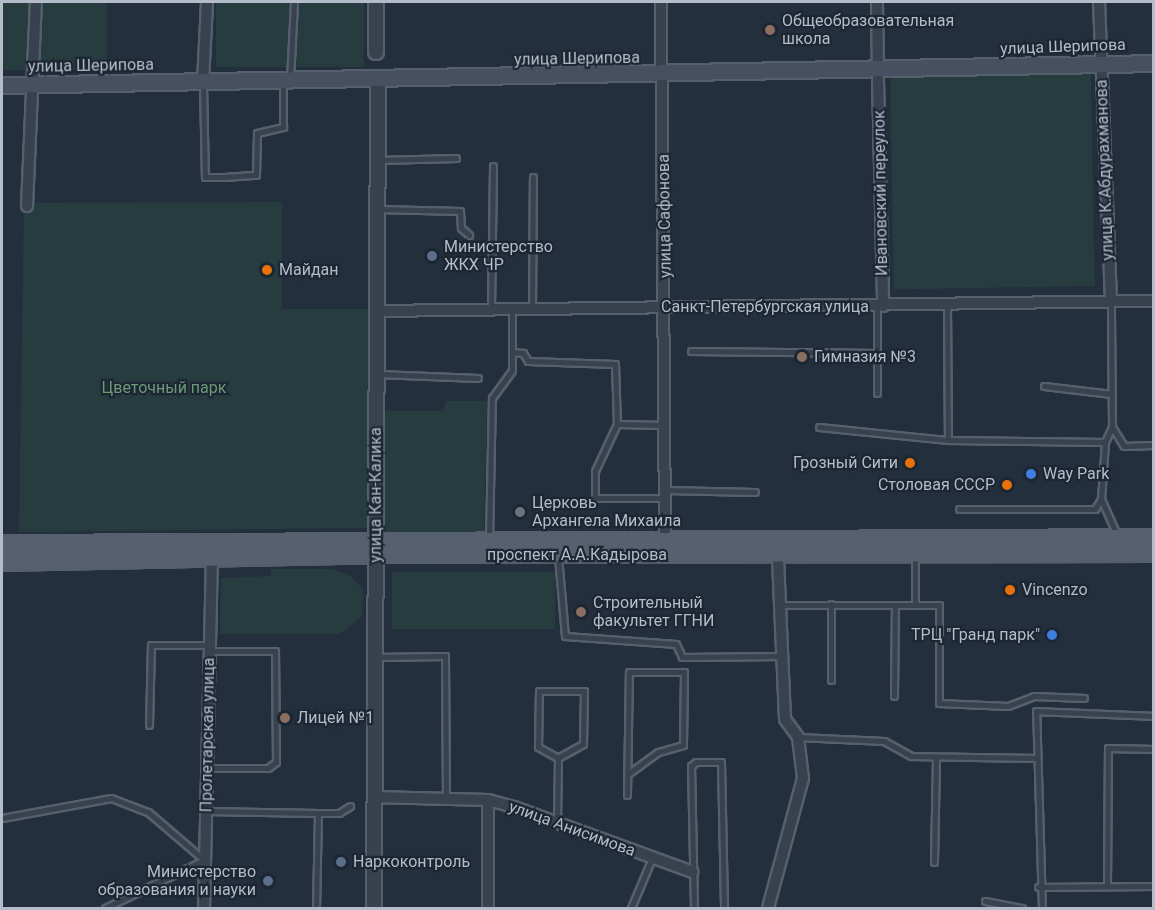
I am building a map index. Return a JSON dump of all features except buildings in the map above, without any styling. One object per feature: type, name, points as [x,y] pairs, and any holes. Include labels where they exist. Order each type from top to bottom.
[{"type":"main road","name":"улица Шерипова","points":[[2,85],[878,75],[1154,63]]},
{"type":"main road","name":"проспект А.А.Кадырова","points":[[2,562],[212,561],[489,539],[1154,538]]},
{"type":"main road","name":"проспект А.А.Кадырова","points":[[2,544],[376,547],[558,555],[1154,553]]},
{"type":"street","points":[[27,206],[35,85],[36,2]]},
{"type":"street","points":[[203,82],[207,2]]},
{"type":"street","points":[[376,2],[376,52]]},
{"type":"street","name":"улица Сафонова","points":[[661,2],[666,308],[665,538]]},
{"type":"street","name":"Ивановский переулок","points":[[877,2],[880,306]]},
{"type":"street","name":"улица К.Абдурахманова","points":[[1099,2],[1111,302]]},
{"type":"street","name":"улица Кан-Калика","points":[[374,909],[378,81]]},
{"type":"street","name":"Санкт-Петербургская улица","points":[[377,311],[1154,301]]},
{"type":"street","points":[[768,909],[803,778],[798,737],[785,719],[778,556]]},
{"type":"street","name":"Пролетарская улица","points":[[204,909],[212,561]]},
{"type":"street","name":"улица Анисимова","points":[[375,797],[488,800],[557,822],[693,872]]},
{"type":"street","points":[[488,800],[488,909]]},
{"type":"lane","points":[[203,82],[205,177],[256,175],[258,133],[282,127],[294,2]]},
{"type":"lane","points":[[377,160],[456,158]]},
{"type":"lane","points":[[491,310],[493,166]]},
{"type":"lane","points":[[532,309],[533,177]]},
{"type":"lane","points":[[377,209],[460,211],[461,228],[469,235]]},
{"type":"lane","points":[[1111,302],[1112,427],[1105,442],[1101,500],[1119,538]]},
{"type":"lane","points":[[947,305],[948,440]]},
{"type":"lane","points":[[877,393],[880,306]]},
{"type":"lane","points":[[489,539],[492,398],[512,370],[513,310]]},
{"type":"lane","points":[[691,351],[877,353]]},
{"type":"lane","points":[[512,352],[523,353],[528,362],[615,364],[617,424],[595,471],[595,498],[755,492]]},
{"type":"lane","points":[[377,374],[478,378]]},
{"type":"lane","points":[[1044,386],[1112,394]]},
{"type":"lane","points":[[617,424],[665,425]]},
{"type":"lane","points":[[819,426],[948,440],[1105,442]]},
{"type":"lane","points":[[1112,427],[1124,446],[1154,445]]},
{"type":"lane","points":[[959,509],[1095,509],[1101,500]]},
{"type":"lane","points":[[558,555],[565,636],[676,644],[682,657],[782,656]]},
{"type":"lane","points":[[915,555],[915,605]]},
{"type":"lane","points":[[831,604],[831,680]]},
{"type":"lane","points":[[779,605],[939,605],[939,703],[1008,706],[1034,696],[1084,698]]},
{"type":"lane","points":[[894,696],[895,605]]},
{"type":"lane","points":[[149,725],[151,645],[275,651],[276,762],[268,768],[207,768]]},
{"type":"lane","points":[[376,657],[445,656],[446,799]]},
{"type":"lane","points":[[627,795],[630,672],[684,672],[683,745],[658,752],[629,773]]},
{"type":"lane","points":[[539,691],[584,691],[583,744],[558,758],[538,747],[539,691]]},
{"type":"lane","points":[[1042,909],[1038,887],[1036,711],[1154,716]]},
{"type":"lane","points":[[798,737],[884,741],[911,756],[1035,758]]},
{"type":"lane","points":[[1107,886],[1108,748],[1154,749]]},
{"type":"lane","points":[[934,862],[936,757]]},
{"type":"lane","points":[[557,822],[558,758]]},
{"type":"lane","points":[[694,909],[692,766],[721,762],[724,909]]},
{"type":"lane","points":[[2,818],[111,798],[148,812],[204,860],[105,909]]},
{"type":"lane","points":[[206,811],[339,813],[350,806]]},
{"type":"lane","points":[[316,909],[318,813]]},
{"type":"lane","points":[[631,909],[652,858]]},
{"type":"lane","points":[[1038,887],[1154,886]]},
{"type":"lane","points":[[985,902],[1022,909]]},
{"type":"green space","points":[[2,2],[107,2],[107,70],[2,70]]},
{"type":"green space","points":[[216,2],[364,2],[364,67],[216,67]]},
{"type":"green space","points":[[1091,73],[1095,286],[894,289],[890,77]]},
{"type":"green space","name":"Цветочный парк","points":[[282,202],[282,309],[371,309],[369,528],[19,532],[24,203]]},
{"type":"green space","points":[[445,401],[487,401],[484,533],[383,533],[384,411],[444,411]]},
{"type":"green space","points":[[271,569],[331,569],[350,575],[364,591],[362,616],[340,634],[220,634],[221,578],[271,576]]},
{"type":"green space","points":[[392,572],[555,572],[555,629],[392,629]]},
{"type":"place","name":"Общеобразовательная школа","points":[[770,30]]},
{"type":"place","name":"Министерство ЖКХ ЧР","points":[[432,256]]},
{"type":"place","name":"Майдан","points":[[267,270]]},
{"type":"place","name":"Гимназия №3","points":[[802,357]]},
{"type":"place","name":"Грозный Сити","points":[[910,463]]},
{"type":"place","name":"Way Park","points":[[1031,474]]},
{"type":"place","name":"Столовая СССР","points":[[1007,485]]},
{"type":"place","name":"Церковь Архангела Михаила","points":[[520,512]]},
{"type":"place","name":"Vincenzo","points":[[1010,590]]},
{"type":"place","name":"Строительный факультет ГГНИ","points":[[581,612]]},
{"type":"place","name":"ТРЦ \"Гранд парк\"","points":[[1052,635]]},
{"type":"place","name":"Лицей №1","points":[[285,718]]},
{"type":"place","name":"Наркоконтроль","points":[[341,862]]},
{"type":"place","name":"Министерство образования и науки","points":[[268,881]]}]
